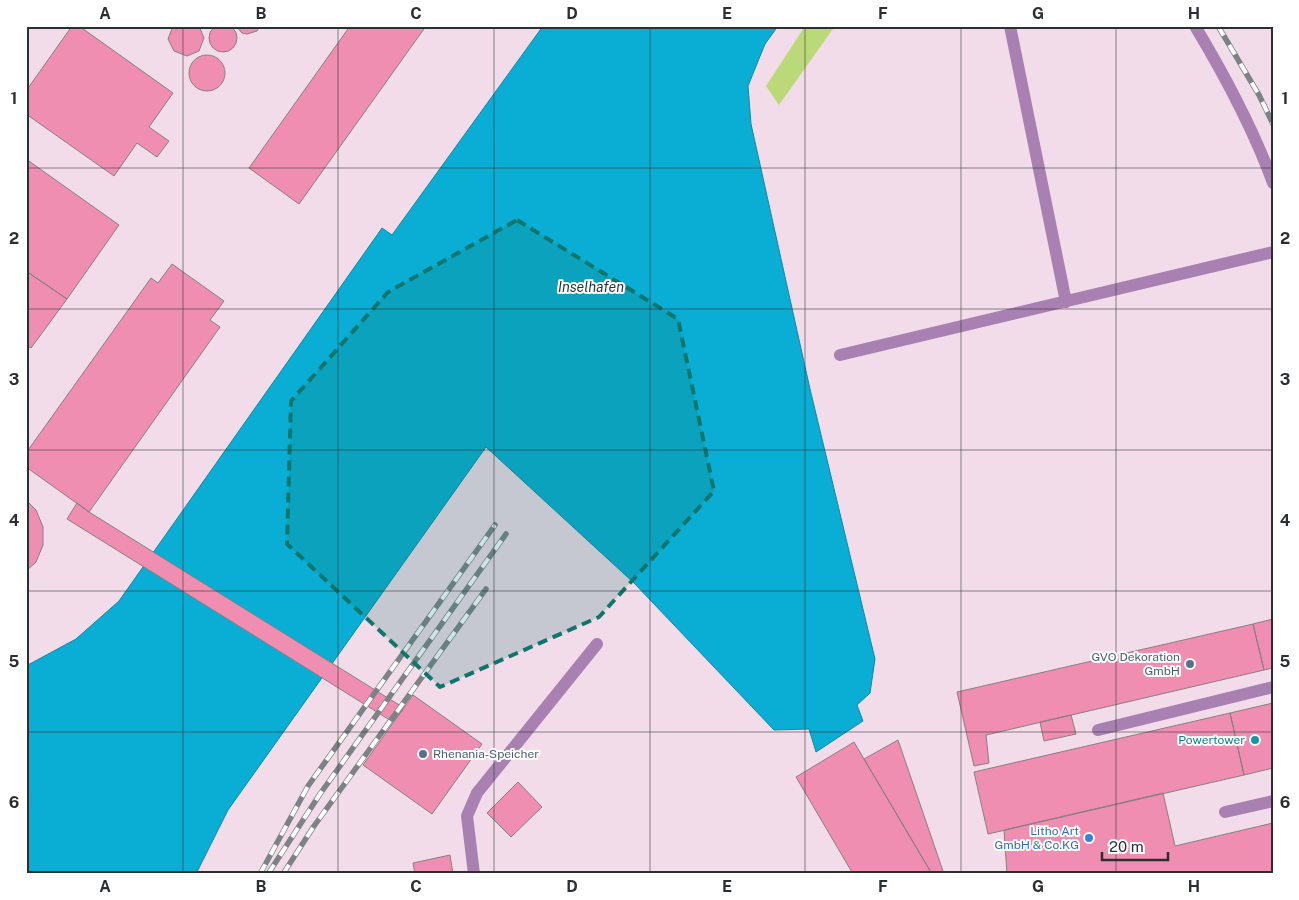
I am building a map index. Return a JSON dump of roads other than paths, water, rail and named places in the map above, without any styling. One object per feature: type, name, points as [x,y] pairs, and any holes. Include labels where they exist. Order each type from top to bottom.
[{"type":"street","points":[[1010,26],[1066,302]]},
{"type":"street","points":[[1195,26],[1214,58],[1260,149],[1273,183]]},
{"type":"street","points":[[840,355],[1273,252]]},
{"type":"street","points":[[474,874],[470,853],[468,816],[477,793],[597,644]]},
{"type":"street","points":[[1098,730],[1273,687]]},
{"type":"street","points":[[1225,812],[1273,801]]},
{"type":"water","name":"Inselhafen","points":[[543,26],[778,26],[765,44],[748,86],[751,124],[810,389],[875,659],[870,693],[857,705],[863,721],[816,752],[809,729],[774,730],[634,583],[486,447],[228,810],[196,874],[26,874],[26,666],[76,639],[119,601],[382,228],[392,235]]},
{"type":"railway","points":[[1218,26],[1259,95],[1273,124]]},
{"type":"railway","points":[[260,874],[308,786],[495,525]]},
{"type":"railway","points":[[268,874],[320,794],[506,534]]},
{"type":"railway","points":[[283,874],[314,826],[486,589]]},
{"type":"place","name":"GVO Dekoration GmbH","points":[[1190,664]]},
{"type":"place","name":"Powertower","points":[[1255,740]]},
{"type":"place","name":"Rhenania-Speicher","points":[[423,754]]},
{"type":"place","name":"Litho Art GmbH & Co.KG","points":[[1089,838]]}]
